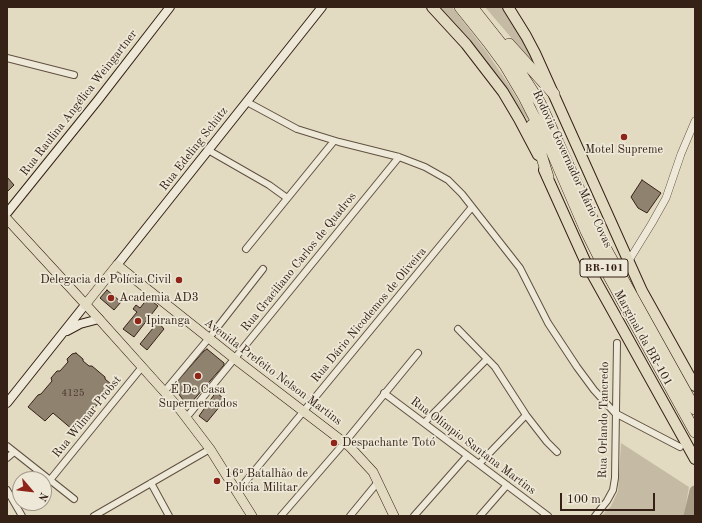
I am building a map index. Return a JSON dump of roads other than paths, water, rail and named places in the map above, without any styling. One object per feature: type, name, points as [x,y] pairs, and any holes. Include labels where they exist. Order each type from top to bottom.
[{"type":"highway","name":"Marginal da BR-101","points":[[432,7],[466,44],[503,92],[519,119],[548,177],[590,270],[684,447],[695,459]]},
{"type":"highway","name":"Rodovia Governador Mário Covas","points":[[460,7],[492,48],[524,97],[552,152],[604,267],[695,432]]},
{"type":"highway","points":[[473,7],[528,64],[554,94]]},
{"type":"highway","name":"Rodovia Governador Mário Covas","points":[[473,7],[520,70],[540,103],[607,251],[695,409]]},
{"type":"highway","name":"Marginal da BR-101","points":[[508,7],[526,36],[554,94],[628,262],[651,309],[695,386]]},
{"type":"highway","points":[[524,97],[548,177]]},
{"type":"main road","name":"Rua Raulina Angélica Weingartner","points":[[7,213],[98,100],[170,7]]},
{"type":"main road","name":"Rua Edeling Schütz","points":[[85,305],[322,7]]},
{"type":"main road","points":[[7,219],[99,319],[186,418],[210,449],[252,516]]},
{"type":"main road","name":"Avenida Prefeito Nelson Martins","points":[[117,265],[235,359],[345,442],[365,462],[378,482],[394,516]]},
{"type":"main road","points":[[7,403],[85,305]]},
{"type":"main road","points":[[63,333],[80,324],[99,319]]},
{"type":"street","points":[[7,58],[74,74]]},
{"type":"street","points":[[247,102],[297,129],[334,141],[399,157],[425,166],[443,176],[455,186],[520,268],[548,323],[594,390],[615,413],[684,447]]},
{"type":"street","points":[[628,262],[666,198],[681,154],[695,121]]},
{"type":"street","points":[[246,249],[334,141]]},
{"type":"street","points":[[208,150],[263,181],[287,198]]},
{"type":"street","name":"Rua Graciliano Carlos de Quadros","points":[[186,418],[399,157]]},
{"type":"street","name":"Rua Dário Nicodemos de Oliveira","points":[[237,492],[472,207]]},
{"type":"street","points":[[164,392],[263,269]]},
{"type":"street","points":[[458,329],[500,374],[526,415],[547,442],[557,452]]},
{"type":"street","name":"Rua Orlando Tancredo","points":[[595,516],[608,501],[613,490],[615,478],[617,343]]},
{"type":"street","points":[[281,516],[345,442],[418,353]]},
{"type":"street","points":[[424,423],[487,359]]},
{"type":"street","name":"Rua Wilmar Probst","points":[[52,478],[142,367]]},
{"type":"street","name":"Rua Olímpio Santana Martins","points":[[384,393],[548,516]]},
{"type":"street","points":[[479,464],[526,415]]},
{"type":"street","points":[[7,446],[38,471]]},
{"type":"street","points":[[98,515],[210,449]]},
{"type":"street","points":[[7,458],[14,452]]},
{"type":"street","points":[[414,516],[467,456]]},
{"type":"street","points":[[52,482],[74,499]]},
{"type":"street","points":[[350,516],[378,482]]},
{"type":"street","points":[[151,483],[169,516]]},
{"type":"street","points":[[480,516],[507,485]]},
{"type":"street","points":[[7,490],[22,516]]},
{"type":"waterway","points":[[689,516],[695,491]]},
{"type":"place","name":"Motel Supreme","points":[[624,137]]},
{"type":"place","name":"Delegacia de Polícia Civil","points":[[179,280]]},
{"type":"place","name":"Academia AD3","points":[[111,298]]},
{"type":"place","name":"Ipiranga","points":[[138,321]]},
{"type":"place","name":"É De Casa Supermercados","points":[[198,376]]},
{"type":"place","name":"Despachante Totó","points":[[334,443]]},
{"type":"place","name":"16º Batalhão de Polícia Militar","points":[[217,481]]}]
